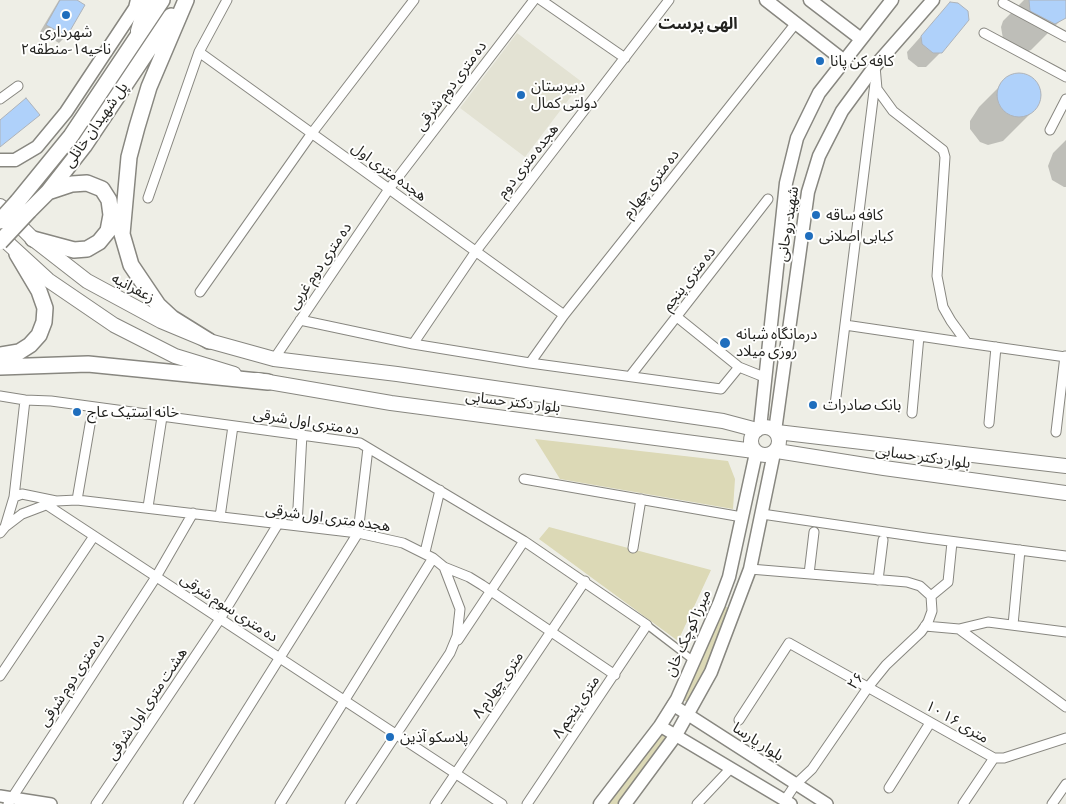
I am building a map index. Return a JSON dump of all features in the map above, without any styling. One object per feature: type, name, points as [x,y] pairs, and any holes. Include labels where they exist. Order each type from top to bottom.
[{"type":"highway","name":"پل شهیدان خانلی","points":[[0,242],[162,0]]},
{"type":"highway","name":"پل شهیدان خانلی","points":[[0,221],[48,192],[84,146],[182,0]]},
{"type":"highway","points":[[186,0],[152,79],[137,127],[129,157],[122,234],[131,265],[158,305],[172,318],[209,341]]},
{"type":"highway","points":[[33,239],[74,250],[87,249],[99,242],[108,231],[111,215],[109,200],[102,189],[86,184],[72,184],[48,192]]},
{"type":"highway","points":[[0,355],[19,352],[30,344],[40,335],[44,322],[45,308],[39,291],[17,254]]},
{"type":"highway","points":[[0,367],[88,364],[268,382]]},
{"type":"main road","points":[[0,160],[14,160],[37,147],[66,112],[135,8],[137,0]]},
{"type":"main road","points":[[134,44],[147,0]]},
{"type":"main road","points":[[766,0],[843,60]]},
{"type":"main road","name":"شهید روحانی","points":[[758,429],[786,183],[792,156],[805,119],[843,60],[892,0]]},
{"type":"main road","name":"شهید روحانی","points":[[776,431],[808,192],[830,130],[842,110],[875,66],[933,0]]},
{"type":"main road","points":[[815,1],[861,38]]},
{"type":"main road","name":"زعفرانیه","points":[[0,206],[33,239],[87,281],[126,304],[209,341],[274,358]]},
{"type":"main road","points":[[0,236],[17,254],[75,300],[136,336],[175,356],[229,373],[268,382]]},
{"type":"main road","name":"بلوار دکتر حسابی","points":[[274,358],[713,420],[758,429]]},
{"type":"main road","name":"بلوار دکتر حسابی","points":[[268,382],[391,403],[755,452]]},
{"type":"main road","points":[[625,804],[676,735],[688,715],[711,672],[736,608],[747,575],[775,452],[780,440],[776,431],[768,427],[758,429],[751,440],[755,452],[765,456],[775,452]]},
{"type":"main road","name":"بلوار دکتر حسابی","points":[[776,431],[1066,466]]},
{"type":"main road","name":"میرزا کوچک خان","points":[[600,804],[660,726],[673,706],[720,603],[729,578],[755,452]]},
{"type":"main road","name":"بلوار دکتر حسابی","points":[[775,452],[1066,493]]},
{"type":"main road","points":[[729,578],[747,575]]},
{"type":"main road","points":[[720,603],[736,608]]},
{"type":"street","points":[[148,198],[199,52],[227,0]]},
{"type":"street","points":[[200,292],[312,133],[414,0]]},
{"type":"street","name":"ده متری دوم شرقی","points":[[389,189],[534,0]]},
{"type":"street","points":[[541,0],[625,58]]},
{"type":"street","name":"هجده متری دوم","points":[[413,344],[476,251],[670,0]]},
{"type":"street","points":[[1004,3],[1066,37]]},
{"type":"street","name":"ده متری چهارم","points":[[530,363],[564,315],[796,23]]},
{"type":"street","points":[[984,33],[1066,77]]},
{"type":"street","name":"هجده متری اول","points":[[199,52],[564,315]]},
{"type":"street","points":[[835,405],[875,80],[875,66]]},
{"type":"street","points":[[875,80],[878,89],[892,111],[943,150],[945,165],[938,276],[944,306],[951,322],[967,343]]},
{"type":"street","points":[[0,99],[18,86]]},
{"type":"street","points":[[1050,130],[1066,99]]},
{"type":"street","name":"ده متری دوم غربی","points":[[274,358],[389,189]]},
{"type":"street","name":"ده متری پنجم","points":[[631,375],[768,199]]},
{"type":"street","points":[[677,317],[739,367],[764,377]]},
{"type":"street","points":[[300,320],[413,344],[530,363],[631,375],[721,389],[739,367]]},
{"type":"street","points":[[845,325],[1065,357],[1056,432]]},
{"type":"street","points":[[912,414],[919,336]]},
{"type":"street","points":[[989,423],[996,347]]},
{"type":"street","name":"ده متری اول شرقی","points":[[0,396],[25,400],[51,401],[360,443],[524,541],[647,625]]},
{"type":"street","points":[[2,530],[14,498],[25,400]]},
{"type":"street","points":[[77,500],[93,407]]},
{"type":"street","points":[[148,507],[162,417]]},
{"type":"street","points":[[220,517],[233,426]]},
{"type":"street","points":[[298,526],[302,434]]},
{"type":"street","points":[[188,804],[358,534],[368,448]]},
{"type":"street","points":[[524,479],[742,517]]},
{"type":"street","points":[[425,552],[440,490]]},
{"type":"street","points":[[14,498],[22,494],[56,501]]},
{"type":"street","points":[[633,548],[641,499]]},
{"type":"street","name":"هجده متری اول شرقی","points":[[2,530],[22,514],[56,501],[77,500],[148,507],[358,534],[403,542],[425,552],[433,558],[444,567],[460,609],[456,636],[450,653],[350,804]]},
{"type":"street","name":"ده متری سوم شرقی","points":[[47,505],[502,804]]},
{"type":"street","name":"ده متری دوم شرقی","points":[[6,800],[156,577],[193,513]]},
{"type":"street","points":[[762,514],[952,542],[1066,556]]},
{"type":"street","name":"هشت متری اول شرقی","points":[[96,804],[220,619],[278,524]]},
{"type":"street","points":[[809,574],[814,532]]},
{"type":"street","points":[[0,676],[94,536]]},
{"type":"street","points":[[878,580],[883,540]]},
{"type":"street","points":[[450,653],[524,541]]},
{"type":"street","points":[[747,575],[809,574],[907,582],[920,586],[931,596],[948,582],[952,542]]},
{"type":"street","points":[[1013,625],[1020,550]]},
{"type":"street","points":[[280,804],[433,558]]},
{"type":"street","points":[[444,567],[469,577],[616,675]]},
{"type":"street","name":"۸ متری چهارم","points":[[435,804],[454,773],[585,582]]},
{"type":"street","name":"۲۶","points":[[788,802],[796,784],[812,769],[869,686],[886,665],[925,626],[932,612],[931,596]]},
{"type":"street","points":[[925,626],[959,629],[988,622],[1066,632]]},
{"type":"street","points":[[647,625],[694,660]]},
{"type":"street","name":"۸ متری پنجم","points":[[527,804],[616,675],[647,625]]},
{"type":"street","points":[[959,629],[1066,707]]},
{"type":"street","name":"۱۰ متری ۱۶","points":[[739,720],[789,643],[869,686],[994,758],[1004,758],[1066,738]]},
{"type":"street","name":"بلوار پارسا","points":[[673,706],[827,804]]},
{"type":"street","points":[[889,788],[930,722]]},
{"type":"street","points":[[660,726],[788,802]]},
{"type":"street","points":[[964,804],[994,758]]},
{"type":"street","points":[[697,804],[731,768]]},
{"type":"street","points":[[1052,804],[1066,784]]},
{"type":"street","points":[[6,800],[50,804]]},
{"type":"shaded area","name":"دبیرستان دولتی کمال","points":[[517,33],[582,82],[525,157],[460,108]]},
{"type":"shaded area","points":[[535,439],[728,461],[735,479],[733,509],[560,479]]},
{"type":"shaded area","points":[[549,527],[711,570],[678,641],[539,539]]},
{"type":"shaded area","points":[[719,604],[731,609],[691,704],[678,697]]},
{"type":"shaded area","points":[[658,729],[672,736],[618,804],[601,804]]},
{"type":"building","name":"شهرداری ناحیه۱-منطقه۲","points":[[60,0],[77,0],[85,5],[67,36],[46,25]]},
{"type":"building","points":[[1029,0],[1066,0],[1066,18],[1055,24],[1030,11]]},
{"type":"building","points":[[950,2],[958,3],[968,11],[969,20],[942,53],[933,53],[922,44],[921,36]]},
{"type":"building","points":[[1015,73],[1023,73],[1035,79],[1041,95],[1035,111],[1023,117],[1015,117],[1003,111],[997,99],[997,91],[1003,79]]},
{"type":"building","points":[[26,98],[40,115],[0,147],[0,120]]},
{"type":"place","name":"شهرداری ناحیه۱-منطقه۲","points":[[66,15]]},
{"type":"place","name":"کافه کن پانا","points":[[820,61]]},
{"type":"place","name":"دبیرستان دولتی کمال","points":[[521,95]]},
{"type":"place","name":"کافه ساقه","points":[[816,215]]},
{"type":"place","name":"کبابی اصلانی","points":[[809,236]]},
{"type":"place","name":"درمانگاه شبانه روزی میلاد","points":[[725,343]]},
{"type":"place","name":"بانک صادرات","points":[[813,405]]},
{"type":"place","name":"خانه استیک عاج","points":[[77,412]]},
{"type":"place","name":"پلاسکو آذین","points":[[390,737]]},
{"type":"district","name":"الهی پرست","points":[[698,24]]}]
